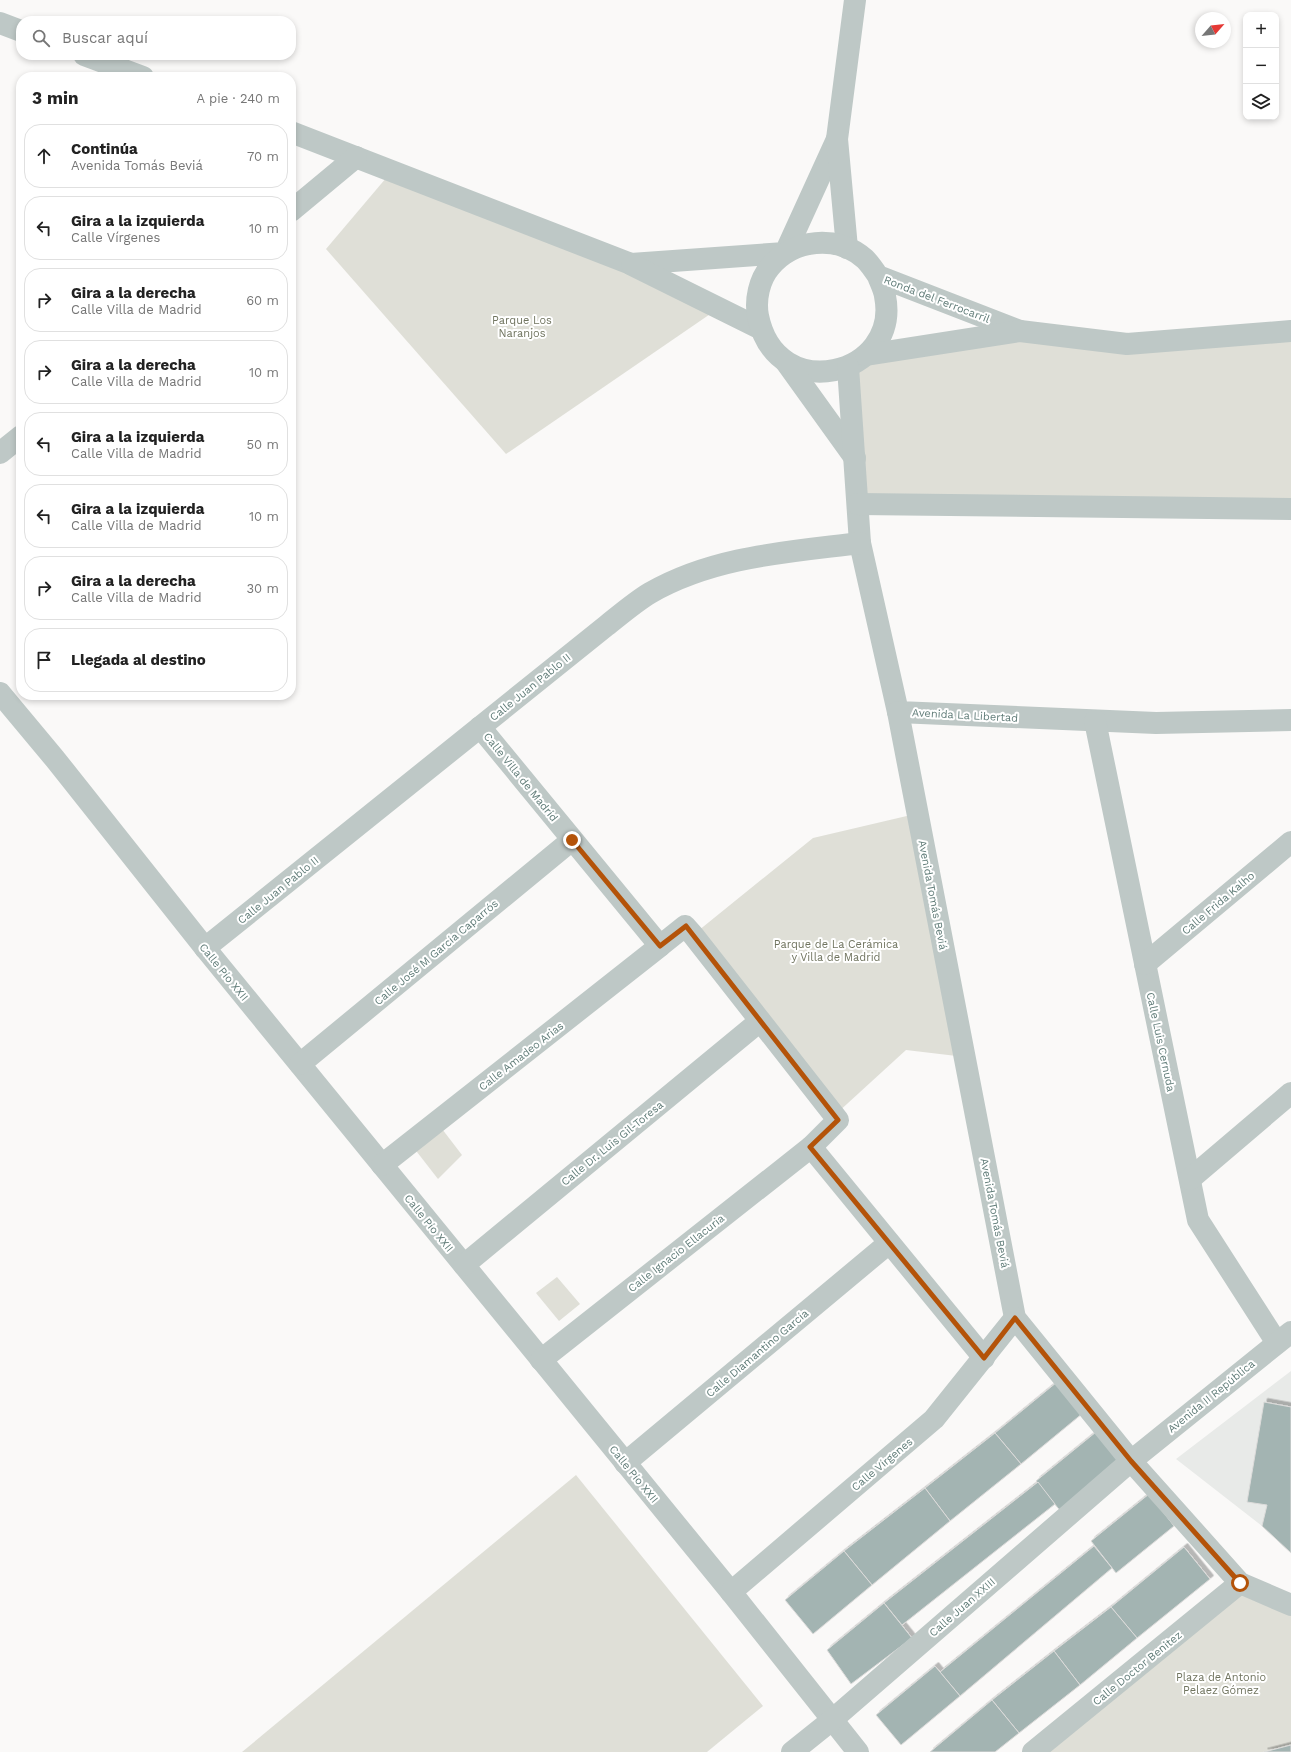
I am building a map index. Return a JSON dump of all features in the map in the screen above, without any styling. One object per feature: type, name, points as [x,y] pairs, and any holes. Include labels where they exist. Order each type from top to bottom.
[{"type":"street","points":[[846,248],[838,139],[855,0]]},
{"type":"street","points":[[0,23],[16,29]]},
{"type":"street","points":[[97,60],[130,72]]},
{"type":"street","points":[[296,134],[631,264],[761,329],[771,348],[786,362],[855,458]]},
{"type":"street","points":[[631,264],[785,254],[838,139]]},
{"type":"street","points":[[296,207],[356,157]]},
{"type":"street","name":"Ronda del Ferrocarril","points":[[761,329],[757,308],[760,287],[770,268],[785,254],[804,244],[826,242],[846,248],[865,259],[878,276],[1020,331]]},
{"type":"street","points":[[786,362],[806,370],[828,372],[848,367],[866,355],[879,338],[886,318],[885,296],[878,276]]},
{"type":"street","points":[[866,355],[1020,331],[1127,344],[1291,331]]},
{"type":"street","name":"Avenida La Libertad","points":[[848,367],[860,543],[898,712],[1156,724],[1291,720]]},
{"type":"street","points":[[0,453],[16,440]]},
{"type":"street","points":[[858,504],[1291,508]]},
{"type":"street","name":"Calle Juan Pablo II","points":[[205,948],[606,626],[650,593],[701,570],[748,558],[860,543]]},
{"type":"street","name":"Calle Pío XXII","points":[[0,693],[55,759],[205,948],[731,1592],[858,1752]]},
{"type":"street","name":"Avenida Tomás Beviá","points":[[898,712],[1015,1318],[1131,1461],[1240,1583],[1291,1605]]},
{"type":"street","name":"Calle Luis Cernuda","points":[[1095,721],[1198,1220],[1284,1338]]},
{"type":"street","name":"Calle Villa de Madrid","points":[[480,727],[660,946]]},
{"type":"street","name":"Calle José M García Caparrós","points":[[300,1064],[572,840]]},
{"type":"street","name":"Calle Frida Kalho","points":[[1145,964],[1291,842]]},
{"type":"street","points":[[660,946],[686,926],[838,1120],[810,1147],[984,1358]]},
{"type":"street","name":"Calle Amadeo Arias","points":[[382,1165],[660,946]]},
{"type":"street","name":"Calle Dr. Luis Gil-Toresa","points":[[464,1265],[760,1021]]},
{"type":"street","points":[[1190,1179],[1291,1093]]},
{"type":"street","name":"Calle Ignacio Ellacuria","points":[[541,1360],[810,1147]]},
{"type":"street","name":"Calle Diamantino García","points":[[625,1463],[889,1243]]},
{"type":"street","name":"Calle Vírgenes","points":[[731,1592],[934,1419],[1015,1318]]},
{"type":"street","name":"Avenida II República","points":[[1131,1461],[1284,1338]]},
{"type":"street","name":"Calle Juan XXIII","points":[[792,1752],[832,1720],[1131,1461]]},
{"type":"street","name":"Calle Doctor Benitez","points":[[1033,1752],[1240,1583]]},
{"type":"shaded area","points":[[1291,1371],[1291,1553],[1262,1526],[1176,1459]]},
{"type":"green space","name":"Parque Los Naranjos","points":[[392,171],[719,308],[506,454],[326,249]]},
{"type":"green space","points":[[1020,331],[1127,344],[1291,331],[1291,509],[858,504],[848,367]]},
{"type":"green space","name":"Parque de La Cerámica y Villa de Madrid","points":[[911,815],[965,1057],[906,1050],[836,1114],[693,935],[813,838]]},
{"type":"green space","points":[[439,1125],[462,1155],[438,1179],[410,1143]]},
{"type":"green space","points":[[557,1277],[580,1304],[559,1321],[536,1293]]},
{"type":"green space","points":[[576,1475],[763,1706],[707,1752],[242,1752]]},
{"type":"green space","name":"Plaza de Antonio Pelaez Gómez","points":[[1237,1580],[1291,1603],[1291,1745],[1263,1752],[1033,1752]]},
{"type":"building","points":[[1057,1382],[1083,1413],[1021,1464],[995,1433]]},
{"type":"building","points":[[1264,1402],[1291,1407],[1291,1553],[1262,1526],[1267,1505],[1247,1502]]},
{"type":"building","points":[[1096,1432],[1121,1463],[1062,1513],[1036,1481]]},
{"type":"building","points":[[995,1433],[1021,1464],[950,1521],[925,1488]]},
{"type":"building","points":[[1038,1482],[1055,1504],[902,1625],[884,1603]]},
{"type":"building","points":[[925,1488],[950,1521],[872,1585],[844,1551]]},
{"type":"building","points":[[1149,1494],[1174,1526],[1116,1573],[1091,1541]]},
{"type":"building","points":[[1094,1546],[1112,1568],[960,1696],[940,1672]]},
{"type":"building","points":[[1184,1547],[1210,1579],[1137,1638],[1111,1607]]},
{"type":"building","points":[[844,1551],[872,1585],[813,1634],[785,1600]]},
{"type":"building","points":[[884,1603],[912,1638],[851,1684],[827,1650]]},
{"type":"building","points":[[1111,1607],[1137,1638],[1080,1685],[1054,1651]]},
{"type":"building","points":[[1054,1651],[1080,1685],[1019,1733],[992,1700]]},
{"type":"building","points":[[935,1666],[960,1696],[901,1745],[876,1715]]},
{"type":"building","points":[[992,1700],[1019,1733],[995,1752],[930,1752]]},
{"type":"building","points":[[1291,1745],[1291,1752],[1264,1752]]},
{"type":"route","points":[[572,840],[660,946],[686,926],[838,1120],[810,1147],[984,1358],[1015,1318],[1131,1461],[1240,1583]]}]
